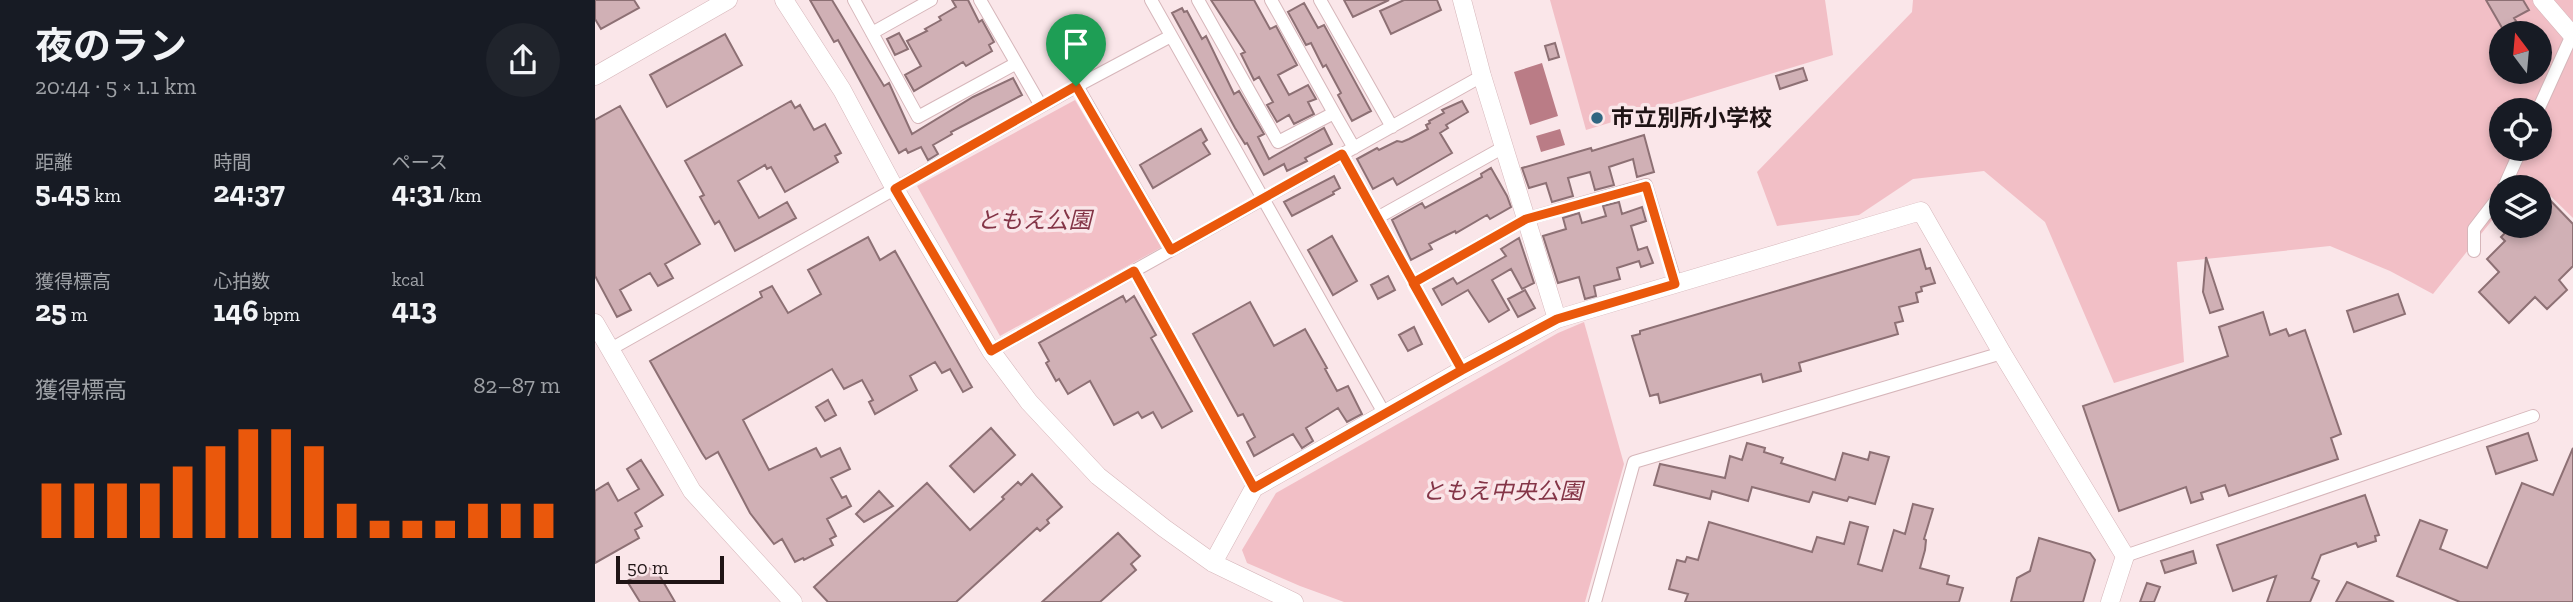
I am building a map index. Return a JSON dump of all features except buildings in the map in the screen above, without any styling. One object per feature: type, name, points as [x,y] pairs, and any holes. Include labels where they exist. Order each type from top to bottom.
[{"type":"street","points":[[595,76],[728,0]]},
{"type":"street","points":[[785,0],[842,90],[895,189],[991,351],[1029,402],[1098,477],[1213,563],[1294,602]]},
{"type":"street","points":[[854,0],[918,117],[1015,64]]},
{"type":"street","points":[[872,33],[931,0]]},
{"type":"street","points":[[980,0],[1041,106]]},
{"type":"street","points":[[1151,0],[1384,413]]},
{"type":"street","points":[[1198,0],[1278,142],[1335,113]]},
{"type":"street","points":[[1271,0],[1335,113],[1377,218],[1462,370]]},
{"type":"street","points":[[1319,0],[1392,127]]},
{"type":"street","points":[[1462,0],[1482,76],[1557,319]]},
{"type":"street","points":[[2542,0],[2572,35],[2543,98]]},
{"type":"street","points":[[610,350],[1076,86],[1171,36]]},
{"type":"street","points":[[991,351],[1482,76]]},
{"type":"street","points":[[1076,86],[1171,250]]},
{"type":"street","points":[[1377,218],[1504,148]]},
{"type":"street","points":[[1413,283],[1526,219],[1646,186],[1675,284]]},
{"type":"street","points":[[2475,251],[2474,229],[2489,210]]},
{"type":"street","points":[[1213,563],[1254,488],[1384,413],[1557,319],[1921,211],[2002,353],[2125,556]]},
{"type":"street","points":[[1134,271],[1254,488]]},
{"type":"street","points":[[595,323],[692,491],[793,602]]},
{"type":"street","points":[[1595,602],[1635,462],[2002,353]]},
{"type":"street","points":[[2125,556],[2533,415]]},
{"type":"street","points":[[2109,602],[2125,556]]},
{"type":"green space","points":[[1550,0],[1825,0],[1833,55],[1586,130]]},
{"type":"green space","points":[[1913,0],[2573,0],[2573,218],[2552,197],[2552,175],[2489,175],[2489,224],[2433,294],[2390,271],[2330,246],[2177,262],[2184,362],[2114,383],[2045,222],[1984,171],[1913,179],[1859,215],[1777,226],[1757,172],[1912,12]]},
{"type":"green space","name":"ともえ公園","points":[[1075,100],[1162,247],[1000,336],[917,186]]},
{"type":"green space","name":"ともえ中央公園","points":[[1584,322],[1624,464],[1585,602],[1344,602],[1247,563],[1242,550],[1276,493],[1558,333]]},
{"type":"shaded area","points":[[1542,63],[1558,116],[1530,125],[1514,72]]},
{"type":"shaded area","points":[[1560,129],[1565,145],[1541,152],[1536,136]]},
{"type":"place","name":"市立別所小学校","points":[[1597,118]]},
{"type":"route","points":[[1076,86],[895,189],[991,351],[1134,271],[1254,488],[1462,370],[1413,283],[1526,219],[1646,186],[1675,284],[1557,319],[1462,370],[1377,218],[1342,154],[1171,250],[1076,86]]}]
